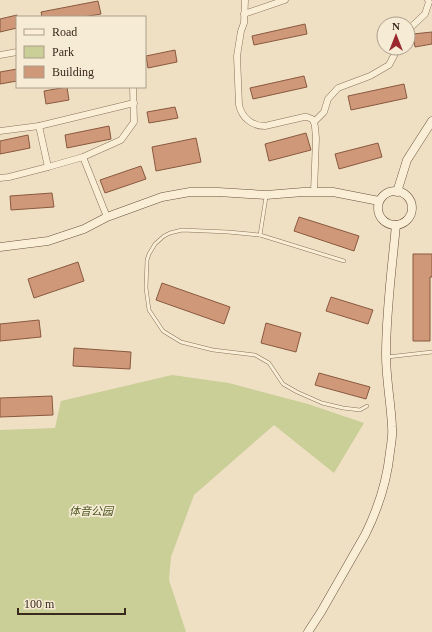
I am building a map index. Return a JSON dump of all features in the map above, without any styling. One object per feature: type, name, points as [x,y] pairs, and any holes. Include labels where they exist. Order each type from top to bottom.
[{"type":"street","points":[[245,0],[244,23],[241,31],[237,56],[239,105],[241,113],[249,122],[261,126],[304,117],[310,118],[314,122],[316,138],[314,192]]},
{"type":"street","points":[[244,14],[285,0]]},
{"type":"street","points":[[416,22],[425,14],[429,2],[428,0]]},
{"type":"street","points":[[0,56],[16,52]]},
{"type":"street","points":[[314,122],[324,112],[328,98],[338,88],[370,76],[389,65],[394,56]]},
{"type":"street","points":[[0,178],[9,177],[83,157],[121,140],[134,122],[134,88]]},
{"type":"street","points":[[0,131],[39,126],[134,103]]},
{"type":"street","points":[[397,192],[407,160],[432,121]]},
{"type":"street","points":[[39,126],[48,167]]},
{"type":"street","points":[[83,157],[107,218]]},
{"type":"street","points":[[0,247],[48,241],[84,229],[107,218],[162,197],[190,192],[266,195],[303,192],[333,192],[380,201]]},
{"type":"street","points":[[389,192],[397,192],[408,198],[411,211],[408,218],[404,222],[396,225],[388,223],[381,218],[378,210],[382,198],[389,192]]},
{"type":"street","points":[[308,632],[365,536],[385,484],[390,456],[392,429],[386,357],[386,323],[396,225]]},
{"type":"lane","points":[[260,235],[266,195]]},
{"type":"lane","points":[[344,261],[260,235],[182,230],[170,233],[155,244],[147,260],[146,288],[149,310],[164,331],[181,342],[213,350],[255,355],[269,363],[283,384],[322,403],[360,410],[367,406]]},
{"type":"lane","points":[[386,357],[432,352]]},
{"type":"green space","name":"体音公园","points":[[172,375],[229,383],[308,404],[364,423],[334,473],[274,425],[194,495],[171,557],[169,580],[186,632],[0,632],[0,430],[55,428],[61,401]]},
{"type":"building","points":[[98,1],[101,14],[89,16],[42,16],[41,12]]},
{"type":"building","points":[[17,15],[16,28],[0,32],[0,19]]},
{"type":"building","points":[[305,24],[307,34],[254,45],[252,36]]},
{"type":"building","points":[[432,32],[432,44],[416,47],[416,34]]},
{"type":"building","points":[[175,50],[177,62],[148,68],[146,56]]},
{"type":"building","points":[[16,69],[16,81],[0,84],[0,72]]},
{"type":"building","points":[[304,76],[307,87],[253,99],[250,88]]},
{"type":"building","points":[[404,84],[407,98],[351,110],[348,96]]},
{"type":"building","points":[[67,88],[69,100],[46,104],[44,91]]},
{"type":"building","points":[[175,107],[178,118],[149,123],[147,112]]},
{"type":"building","points":[[109,126],[111,139],[67,148],[65,135]]},
{"type":"building","points":[[306,133],[311,150],[269,161],[265,144]]},
{"type":"building","points":[[28,135],[30,148],[0,154],[0,141]]},
{"type":"building","points":[[196,138],[201,162],[156,171],[152,147]]},
{"type":"building","points":[[378,143],[382,157],[339,169],[335,154]]},
{"type":"building","points":[[141,166],[146,179],[105,193],[100,180]]},
{"type":"building","points":[[52,193],[54,207],[11,210],[10,196]]},
{"type":"building","points":[[299,217],[359,236],[354,251],[294,231]]},
{"type":"building","points":[[413,254],[432,254],[432,277],[430,277],[430,341],[413,341]]},
{"type":"building","points":[[78,262],[84,281],[34,298],[28,279]]},
{"type":"building","points":[[162,283],[230,307],[224,324],[156,300]]},
{"type":"building","points":[[331,297],[373,310],[368,324],[326,311]]},
{"type":"building","points":[[39,320],[41,337],[0,341],[0,324]]},
{"type":"building","points":[[266,323],[301,333],[296,352],[261,343]]},
{"type":"building","points":[[74,348],[131,352],[130,369],[73,366]]},
{"type":"building","points":[[319,373],[370,387],[366,399],[315,385]]},
{"type":"building","points":[[52,396],[53,415],[0,417],[0,398]]}]
